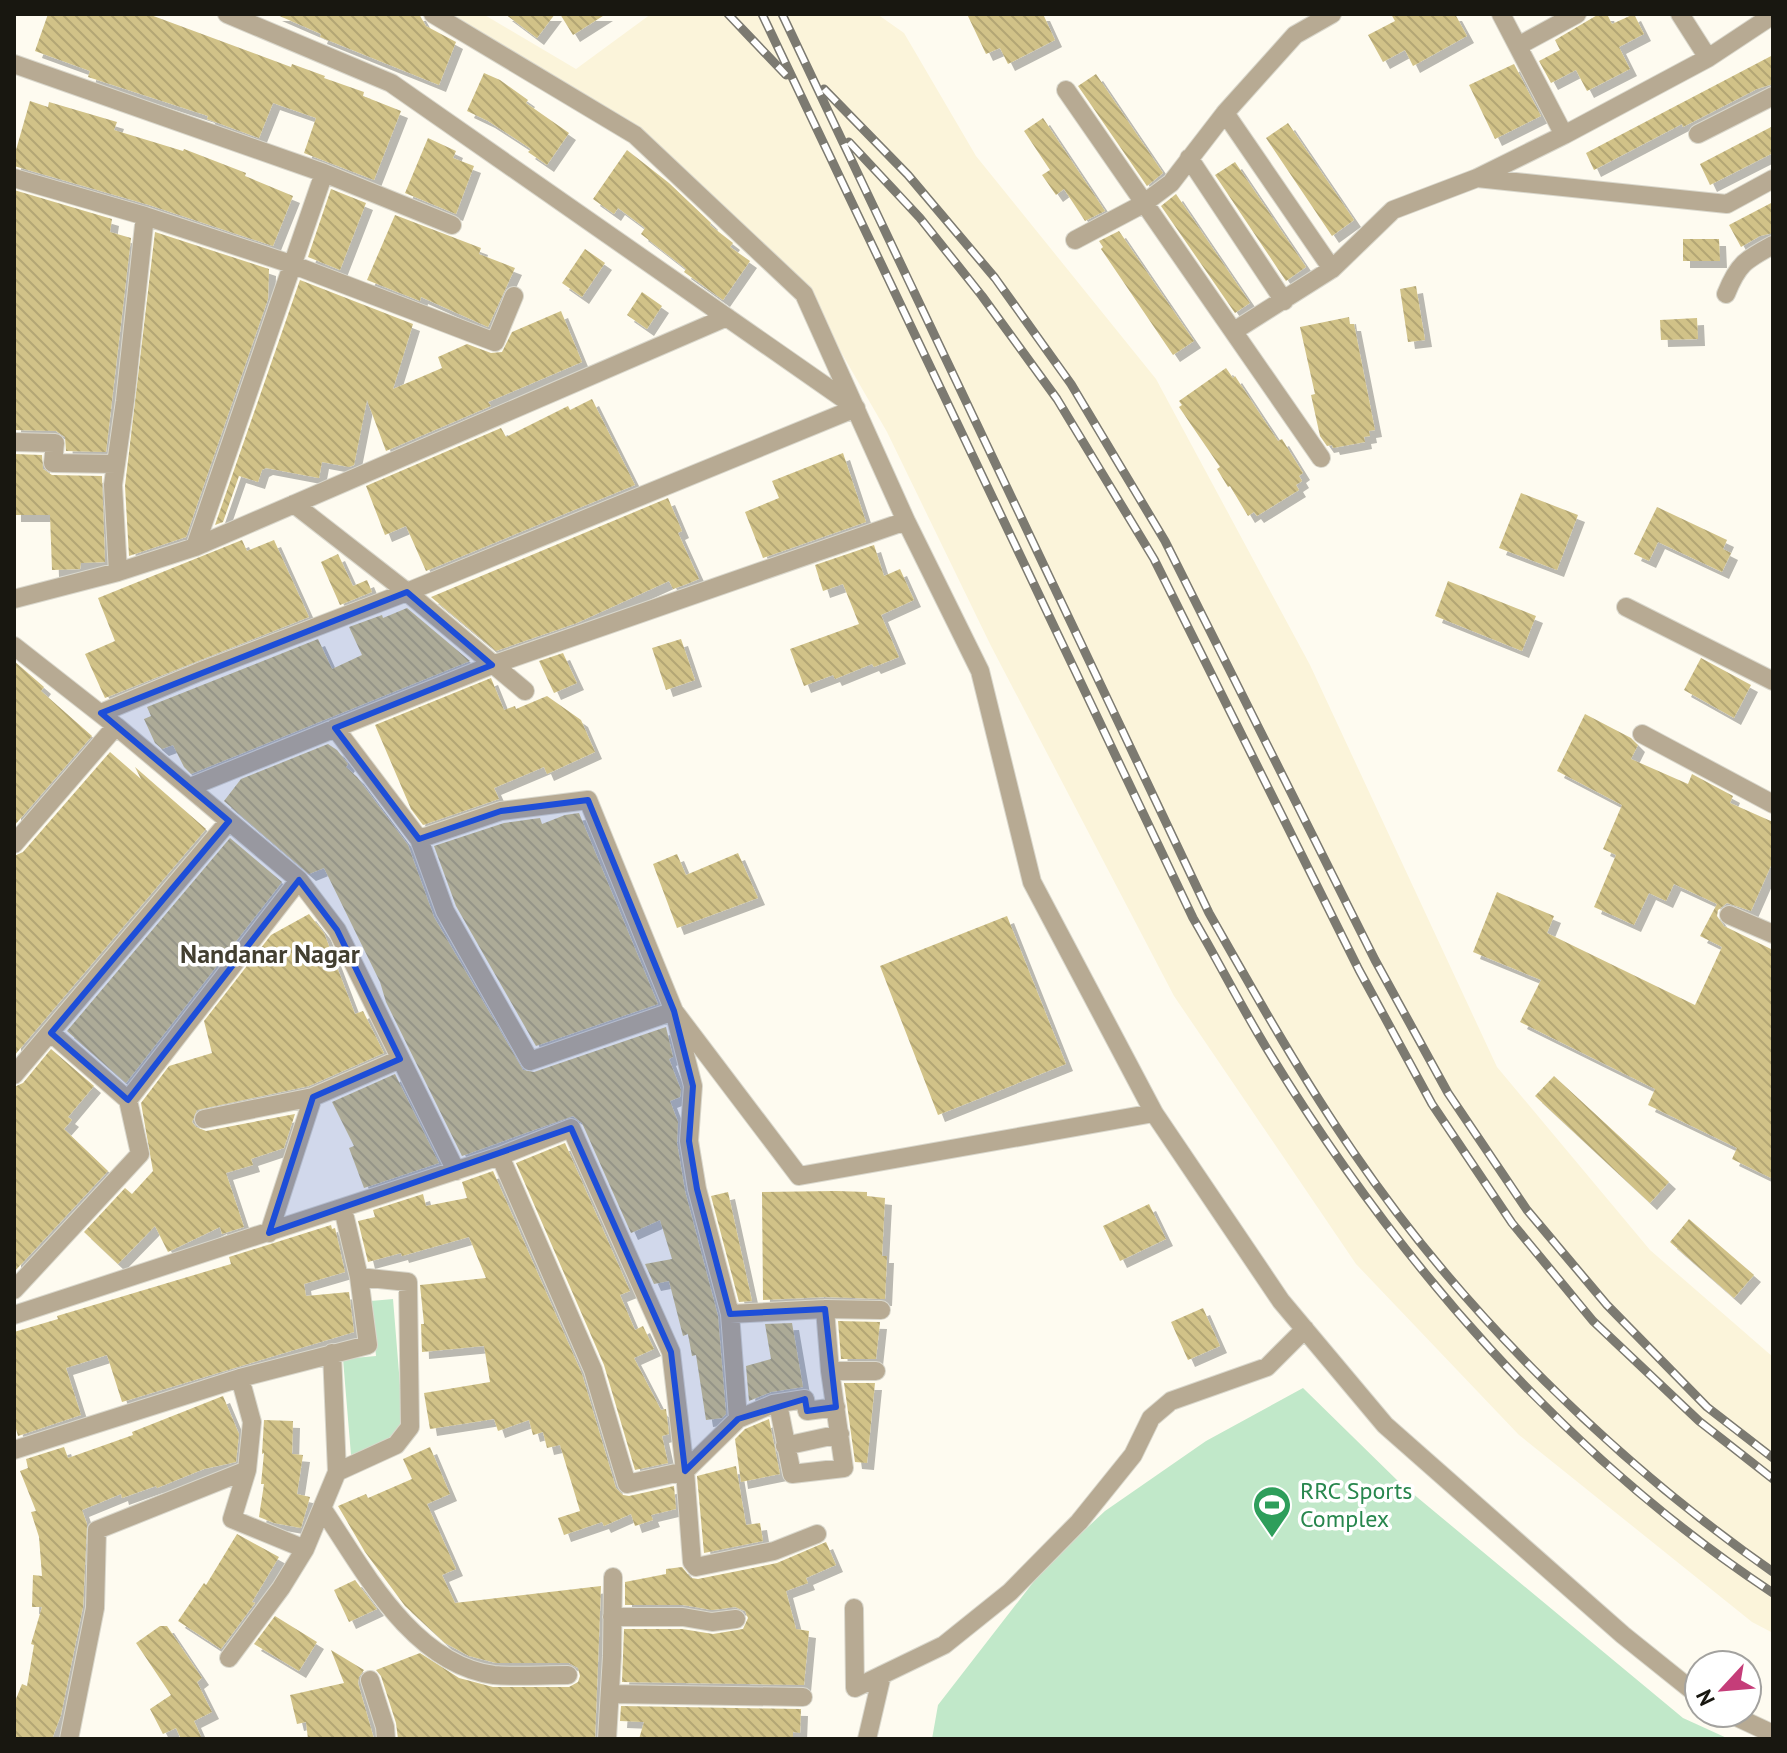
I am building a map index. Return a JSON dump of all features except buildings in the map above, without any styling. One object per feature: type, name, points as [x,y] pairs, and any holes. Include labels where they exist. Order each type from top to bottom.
[{"type":"street","points":[[227,14],[391,83],[856,408]]},
{"type":"street","points":[[433,14],[635,135],[804,294],[906,521],[980,671],[1032,882],[1154,1113],[1281,1301],[1385,1425],[1623,1635],[1683,1683]]},
{"type":"street","points":[[1075,240],[1143,204],[1171,183],[1225,113],[1295,35],[1332,14]]},
{"type":"street","points":[[1501,14],[1564,135]]},
{"type":"street","points":[[1518,46],[1577,14]]},
{"type":"street","points":[[1680,14],[1708,58]]},
{"type":"street","points":[[1234,331],[1332,269],[1393,210],[1477,178],[1564,135],[1708,58],[1773,15]]},
{"type":"street","points":[[14,64],[324,173],[452,225]]},
{"type":"street","points":[[1066,90],[1321,458]]},
{"type":"street","points":[[1698,134],[1773,96]]},
{"type":"street","points":[[1225,113],[1332,269]]},
{"type":"street","points":[[1189,158],[1284,301]]},
{"type":"street","points":[[195,547],[324,173]]},
{"type":"street","points":[[14,178],[145,216],[291,264],[495,342],[514,296]]},
{"type":"street","points":[[1477,178],[1727,204],[1773,179]]},
{"type":"street","points":[[118,572],[113,485],[145,216]]},
{"type":"street","points":[[1726,294],[1738,267],[1773,245]]},
{"type":"street","points":[[14,599],[118,572],[195,547],[727,317]]},
{"type":"street","points":[[101,713],[407,592],[856,408]]},
{"type":"street","points":[[14,442],[55,443],[53,463],[116,464]]},
{"type":"street","points":[[294,504],[407,592],[525,691]]},
{"type":"street","points":[[190,787],[492,665],[906,521]]},
{"type":"street","points":[[1626,607],[1773,681]]},
{"type":"street","points":[[14,646],[101,713],[299,880],[337,930],[456,1171]]},
{"type":"street","points":[[14,844],[116,726]]},
{"type":"street","points":[[335,728],[419,839],[445,911],[530,1061],[674,1011]]},
{"type":"street","points":[[1642,734],[1773,804]]},
{"type":"street","points":[[419,839],[501,811],[588,800],[674,1011],[693,1086],[689,1141],[697,1189],[730,1314],[738,1419]]},
{"type":"street","points":[[14,1075],[229,821]]},
{"type":"street","points":[[128,1100],[299,880]]},
{"type":"street","points":[[1729,915],[1773,934]]},
{"type":"street","points":[[674,1011],[799,1176],[1154,1113]]},
{"type":"street","points":[[14,1290],[140,1154],[128,1100],[51,1033]]},
{"type":"street","points":[[204,1119],[313,1097],[400,1059]]},
{"type":"street","points":[[269,1233],[313,1097]]},
{"type":"street","points":[[14,1315],[343,1209],[500,1156],[571,1128],[671,1352],[692,1562],[696,1567],[774,1551],[817,1534]]},
{"type":"street","points":[[500,1156],[593,1370],[627,1484],[685,1471],[738,1419],[778,1404],[805,1399],[812,1440]]},
{"type":"street","points":[[14,1450],[240,1378],[368,1345],[359,1277],[343,1209]]},
{"type":"street","points":[[337,1472],[396,1445],[410,1427],[408,1282],[359,1277]]},
{"type":"street","points":[[730,1314],[825,1309],[881,1310]]},
{"type":"street","points":[[778,1404],[792,1474],[842,1470],[845,1464],[830,1371],[825,1309]]},
{"type":"street","points":[[854,1608],[855,1688],[944,1645],[1010,1592],[1079,1522],[1133,1455],[1151,1418],[1171,1401],[1267,1367],[1305,1329]]},
{"type":"street","points":[[229,1658],[281,1588],[305,1549],[337,1472],[332,1353]]},
{"type":"street","points":[[830,1371],[876,1371]]},
{"type":"street","points":[[240,1378],[252,1422],[247,1470],[232,1519],[305,1549]]},
{"type":"street","points":[[807,1411],[836,1407]]},
{"type":"street","points":[[785,1446],[840,1434]]},
{"type":"street","points":[[69,1739],[95,1608],[97,1530],[247,1470]]},
{"type":"street","points":[[322,1508],[388,1606],[416,1636],[464,1666],[494,1675],[568,1675]]},
{"type":"street","points":[[607,1739],[613,1577]]},
{"type":"street","points":[[612,1617],[683,1617],[712,1622],[736,1619]]},
{"type":"street","points":[[867,1739],[882,1675]]},
{"type":"street","points":[[370,1680],[386,1739]]},
{"type":"street","points":[[610,1694],[803,1697]]},
{"type":"highlighted area","points":[[407,592],[492,665],[335,728],[419,839],[501,811],[588,800],[674,1011],[693,1086],[689,1141],[697,1189],[730,1314],[825,1309],[836,1407],[807,1411],[805,1399],[738,1419],[685,1471],[671,1352],[571,1128],[269,1233],[313,1097],[400,1059],[337,930],[299,880],[128,1100],[51,1033],[229,821],[101,713]]},
{"type":"shaded area","points":[[447,14],[483,14],[576,69],[651,14],[877,14],[904,33],[976,156],[1156,379],[1310,665],[1497,1067],[1650,1250],[1773,1357],[1773,1633],[1752,1622],[1519,1435],[1356,1264],[1174,996],[991,646],[887,432],[807,293],[719,204]]},
{"type":"green space","points":[[393,1299],[403,1422],[390,1442],[351,1455],[343,1359],[376,1356],[371,1301]]},
{"type":"green space","name":"RRC Sports Complex","points":[[1303,1388],[1400,1483],[1683,1718],[1683,1729],[1707,1729],[1729,1739],[932,1739],[938,1705],[1045,1567],[1105,1511],[1206,1441]]},
{"type":"railway","points":[[728,14],[786,75]]},
{"type":"railway","points":[[762,14],[1193,918],[1257,1033],[1317,1128],[1429,1278],[1490,1349],[1555,1416],[1624,1480],[1697,1539],[1773,1593]]},
{"type":"railway","points":[[782,14],[1209,913],[1315,1094],[1397,1212],[1492,1326],[1599,1433],[1714,1529],[1773,1572]]},
{"type":"railway","points":[[824,89],[908,175],[995,278],[1071,384],[1165,541],[1375,960],[1448,1093],[1527,1210],[1607,1305],[1707,1407],[1773,1458]]},
{"type":"railway","points":[[849,142],[920,218],[1057,399],[1154,559],[1359,970],[1432,1104],[1512,1223],[1593,1321],[1699,1421],[1773,1479]]},
{"type":"place","name":"RRC Sports Complex","points":[[1272,1539]]},
{"type":"district","name":"Nandanar Nagar","points":[[270,954]]}]
